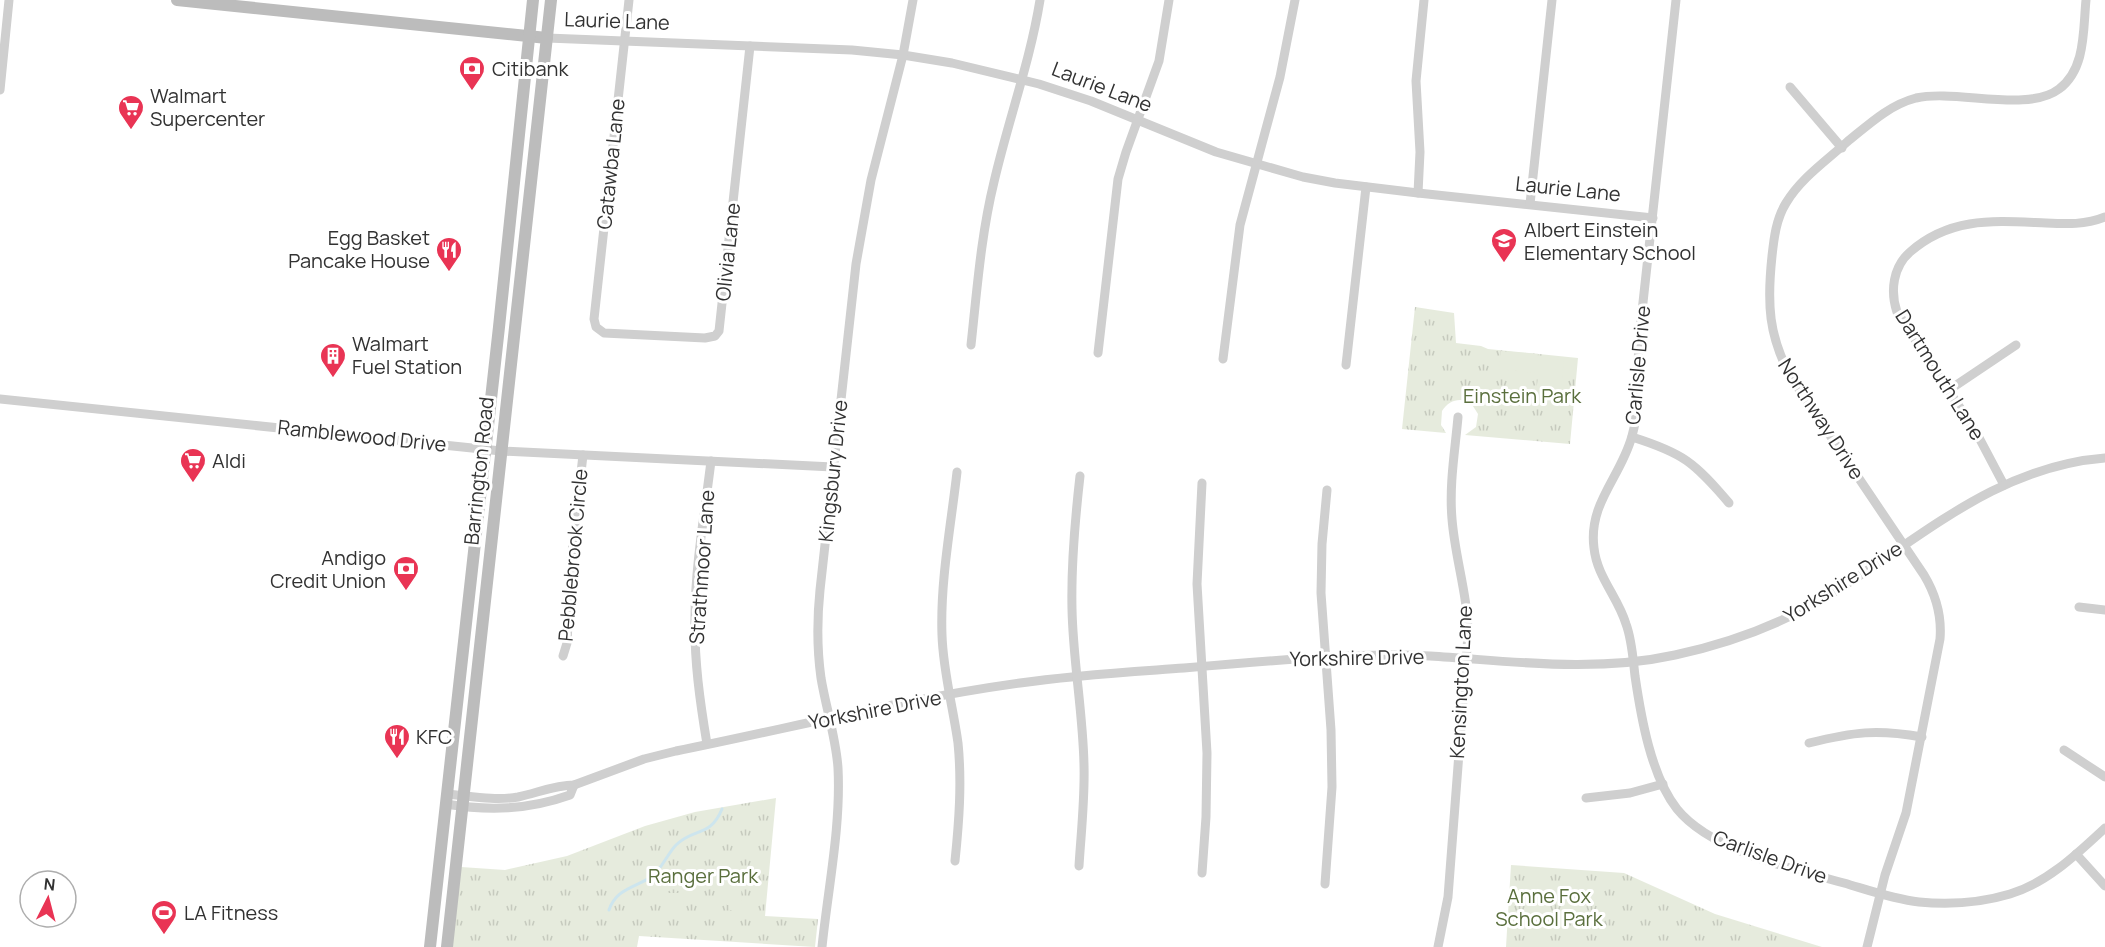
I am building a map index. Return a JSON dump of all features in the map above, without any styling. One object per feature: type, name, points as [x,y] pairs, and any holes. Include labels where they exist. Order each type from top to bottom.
[{"type":"main road","name":"Laurie Lane","points":[[177,0],[547,38]]},
{"type":"main road","name":"Barrington Road","points":[[430,947],[500,327],[533,0]]},
{"type":"main road","name":"Barrington Road","points":[[447,947],[551,0]]},
{"type":"street","points":[[0,90],[9,0]]},
{"type":"street","name":"Catawba Lane","points":[[596,327],[594,314],[629,0]]},
{"type":"street","name":"Kingsbury Drive","points":[[822,947],[838,790],[836,750],[821,675],[818,620],[852,293],[861,231],[879,147],[903,55],[913,0]]},
{"type":"street","points":[[971,345],[989,203],[1040,0]]},
{"type":"street","points":[[1098,353],[1116,191],[1126,152],[1159,61],[1168,0]]},
{"type":"street","points":[[1223,359],[1237,239],[1255,164],[1281,77],[1295,0]]},
{"type":"street","points":[[1418,193],[1420,152],[1416,81],[1424,0]]},
{"type":"street","points":[[1530,204],[1552,0]]},
{"type":"street","name":"Carlisle Drive","points":[[1677,0],[1640,339],[1637,410],[1632,437],[1624,458],[1597,509],[1593,536],[1599,571],[1621,610],[1627,626],[1644,723],[1663,784],[1671,801],[1693,826],[1720,841],[1786,867],[1879,894],[1919,902],[1956,904],[2013,893],[2029,886],[2076,854],[2105,828]]},
{"type":"street","name":"Northway Drive","points":[[1867,947],[1879,894],[1906,813],[1940,639],[1941,622],[1938,604],[1931,586],[1792,379],[1777,348],[1770,317],[1769,284],[1774,242],[1782,210],[1796,188],[1890,109],[1914,99],[1943,96],[2028,99],[2056,91],[2072,76],[2080,56],[2086,0]]},
{"type":"street","name":"Laurie Lane","points":[[547,38],[903,55],[970,66],[1022,79],[1091,101],[1216,152],[1303,177],[1366,187],[1653,218]]},
{"type":"street","name":"Olivia Lane","points":[[596,327],[604,333],[705,338],[715,336],[718,331],[750,46]]},
{"type":"street","points":[[1790,87],[1842,148]]},
{"type":"street","points":[[1346,365],[1366,187]]},
{"type":"street","name":"Dartmouth Lane","points":[[2004,485],[1981,440],[1910,334],[1895,305],[1894,281],[1907,255],[1930,238],[1966,224],[2002,221],[2072,224],[2105,217]]},
{"type":"street","points":[[1949,390],[2016,345]]},
{"type":"street","name":"Ramblewood Drive","points":[[0,399],[501,451],[833,467]]},
{"type":"street","name":"Kensington Lane","points":[[1438,947],[1448,897],[1466,659],[1467,607],[1451,509],[1451,482],[1458,417]]},
{"type":"street","points":[[1632,437],[1681,456],[1704,473],[1729,503]]},
{"type":"street","name":"Pebblebrook Circle","points":[[563,656],[567,643],[571,561],[583,455]]},
{"type":"street","name":"Yorkshire Drive","points":[[446,799],[463,801],[489,809],[524,807],[570,795],[574,785],[644,759],[950,694],[1020,682],[1325,657],[1377,655],[1594,666],[1698,651],[1774,624],[1833,592],[1969,502],[2004,485],[2045,470],[2105,458]]},
{"type":"street","name":"Strathmoor Lane","points":[[707,744],[699,697],[695,614],[711,461]]},
{"type":"street","points":[[956,861],[960,775],[942,646],[942,613],[957,472]]},
{"type":"street","points":[[1078,866],[1084,797],[1084,766],[1076,676],[1072,585],[1074,531],[1080,476]]},
{"type":"street","points":[[1202,483],[1197,584],[1208,765],[1202,873]]},
{"type":"street","points":[[1325,884],[1332,787],[1331,730],[1321,568],[1327,490]]},
{"type":"street","points":[[2079,607],[2105,610]]},
{"type":"street","points":[[1809,743],[1846,734],[1875,731],[1922,736]]},
{"type":"street","points":[[2064,750],[2105,777]]},
{"type":"street","points":[[1586,798],[1630,793],[1663,784]]},
{"type":"street","points":[[2076,854],[2105,886]]},
{"type":"green space","name":"Einstein Park","points":[[1415,307],[1454,313],[1456,343],[1488,349],[1578,358],[1570,444],[1465,435],[1476,427],[1478,414],[1471,403],[1463,400],[1451,402],[1442,411],[1441,425],[1446,433],[1402,429]]},
{"type":"green space","points":[[1501,351],[1538,354],[1536,373],[1499,369]]},
{"type":"green space","points":[[1540,357],[1564,360],[1559,406],[1535,403]]},
{"type":"green space","name":"Ranger Park","points":[[776,798],[765,916],[818,919],[815,947],[639,936],[637,947],[452,947],[461,867],[505,870],[567,856],[645,826],[695,812]]},
{"type":"green space","name":"Anne Fox School Park","points":[[1511,865],[1624,873],[1715,914],[1822,947],[1506,947]]},
{"type":"green space","points":[[730,868],[738,868],[738,873],[742,873],[741,905],[738,905],[738,910],[730,910],[730,905],[727,905],[727,873],[730,873]]},
{"type":"green space","points":[[661,893],[684,893],[683,906],[660,905]]},
{"type":"waterway","points":[[609,910],[621,893],[654,875],[676,845],[683,839],[707,828],[722,809]]},
{"type":"place","name":"Citibank","points":[[472,92]]},
{"type":"place","name":"Walmart Supercenter","points":[[131,131]]},
{"type":"place","name":"Albert Einstein Elementary School","points":[[1504,264]]},
{"type":"place","name":"Egg Basket Pancake House","points":[[449,273]]},
{"type":"place","name":"Walmart Fuel Station","points":[[333,379]]},
{"type":"place","name":"Aldi","points":[[193,484]]},
{"type":"place","name":"Andigo Credit Union","points":[[406,592]]},
{"type":"place","name":"KFC","points":[[397,760]]},
{"type":"place","name":"LA Fitness","points":[[164,936]]}]
